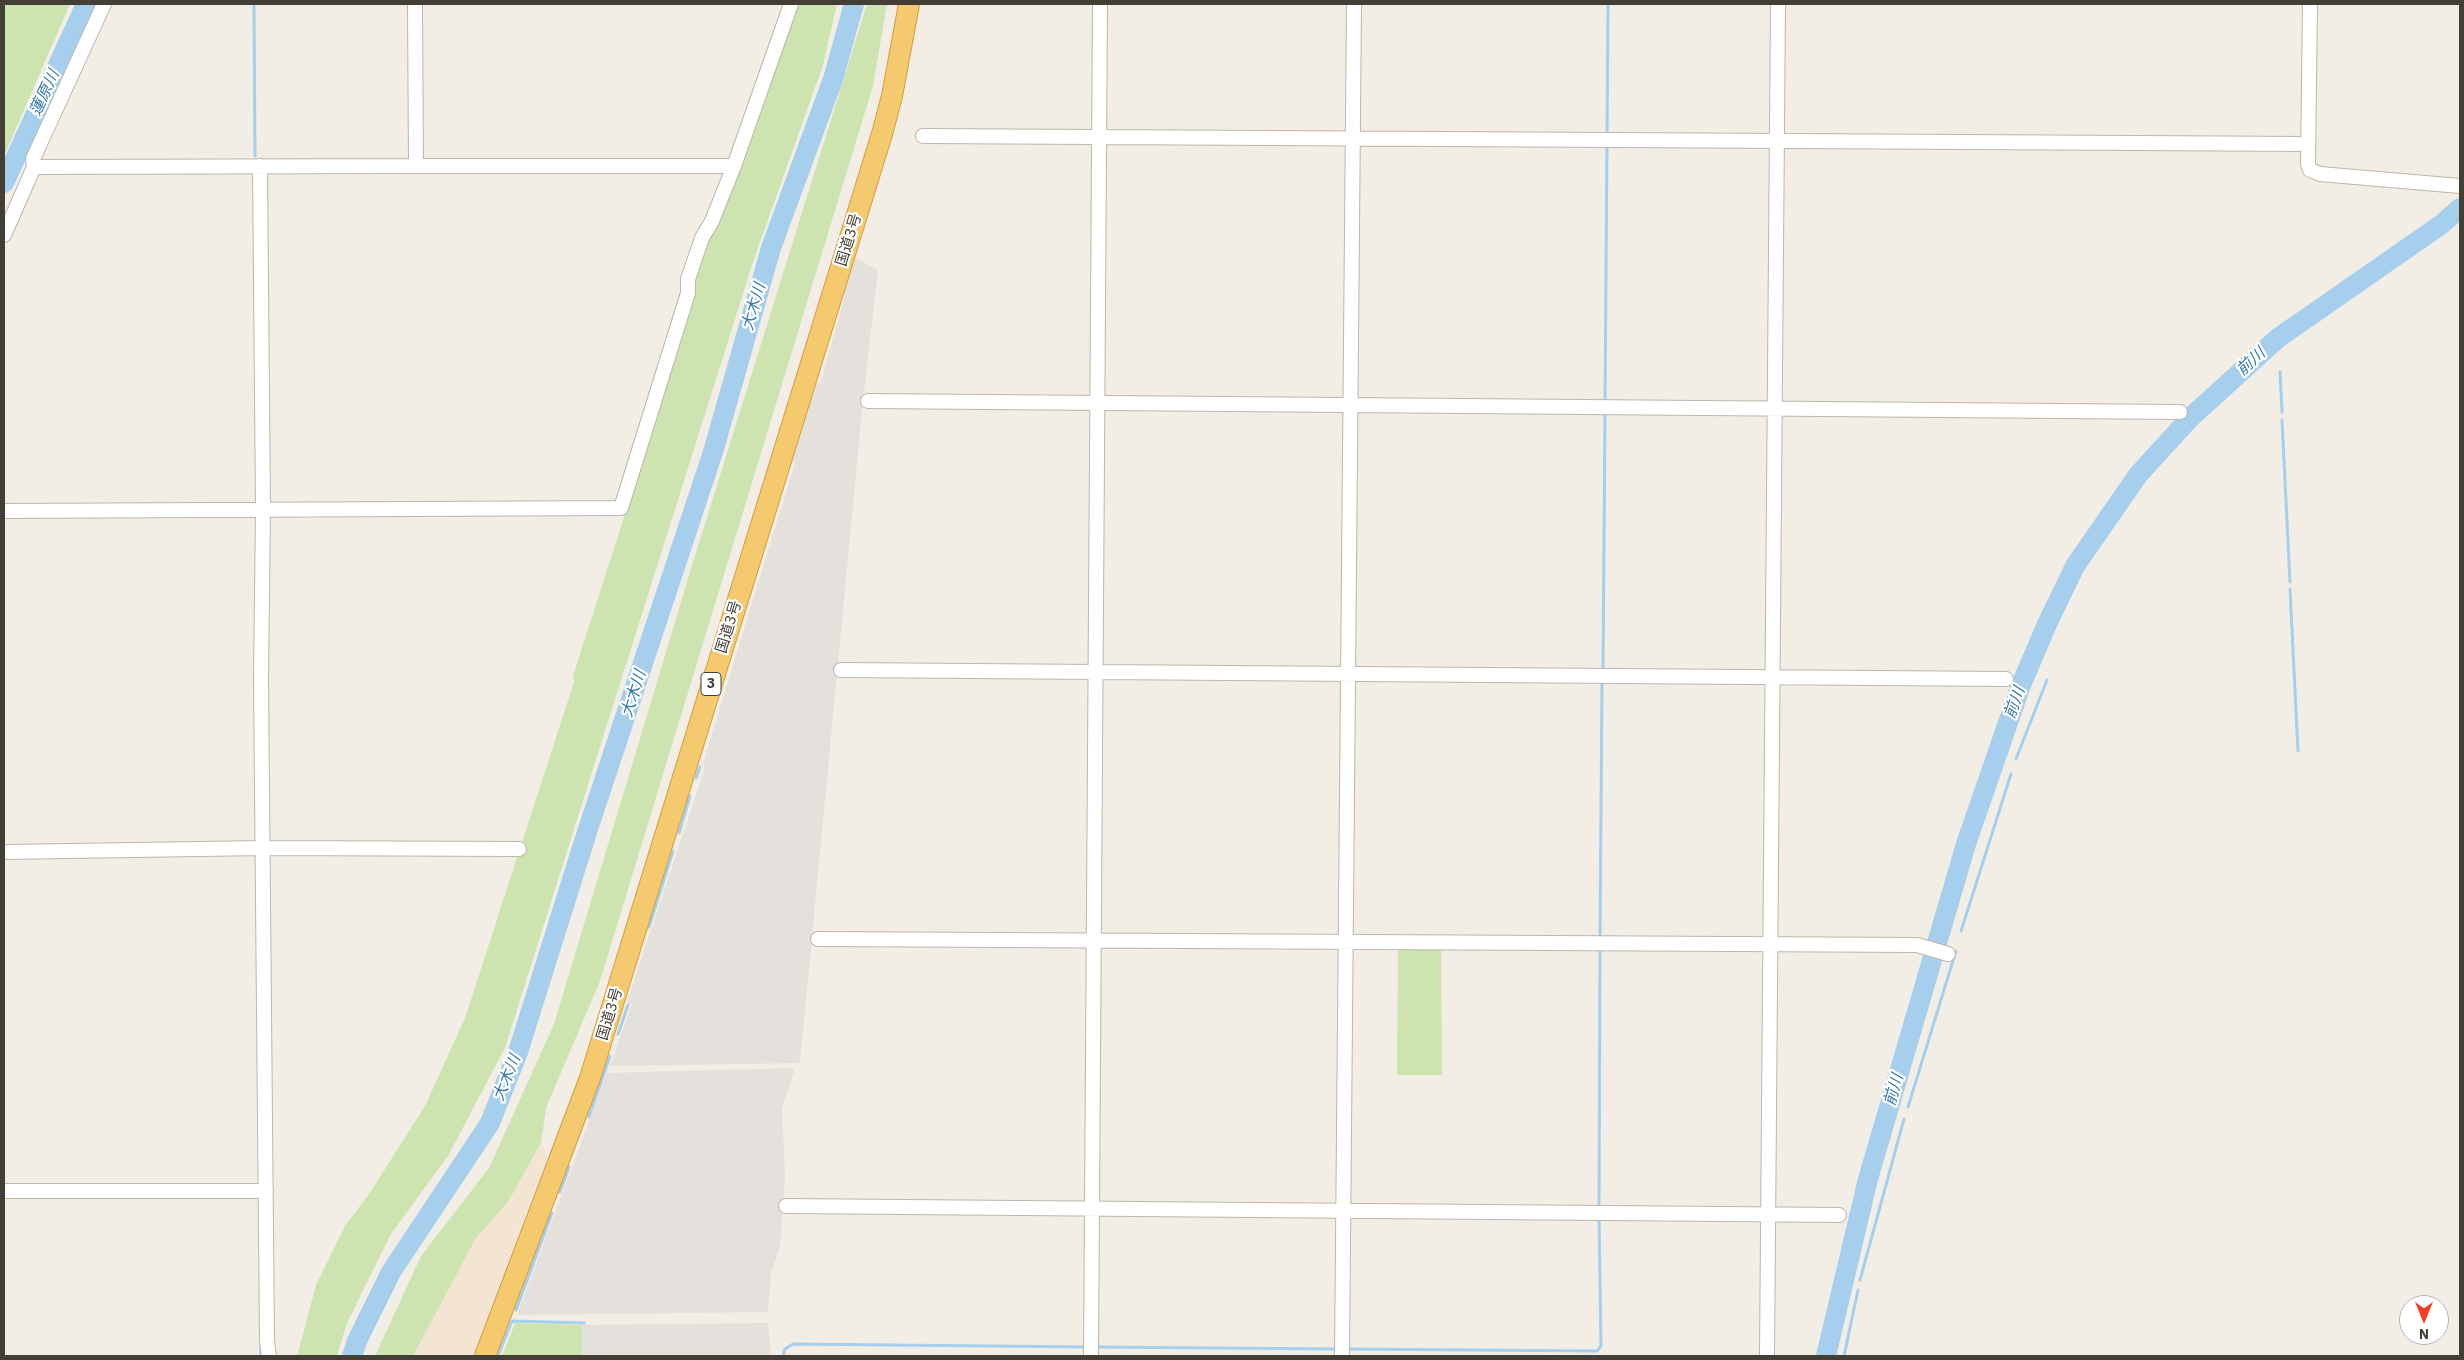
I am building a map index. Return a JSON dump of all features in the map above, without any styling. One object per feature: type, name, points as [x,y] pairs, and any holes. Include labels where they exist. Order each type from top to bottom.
[{"type":"highway","name":"国道3号","points":[[485,1356],[520,1268],[593,1068],[882,134],[892,96],[910,4]]},
{"type":"street","points":[[4,235],[34,167],[33,159],[104,4]]},
{"type":"street","points":[[415,4],[416,166]]},
{"type":"street","points":[[4,511],[621,508],[688,293],[688,279],[702,238],[712,221],[734,166],[791,4]]},
{"type":"street","points":[[1091,1355],[1100,4]]},
{"type":"street","points":[[1342,1356],[1354,4]]},
{"type":"street","points":[[1767,1356],[1778,4]]},
{"type":"street","points":[[2310,4],[2308,144],[2308,164],[2310,170],[2320,174],[2460,186]]},
{"type":"street","points":[[923,136],[2308,144]]},
{"type":"street","points":[[260,166],[263,509],[261,679],[267,1341],[269,1356]]},
{"type":"street","points":[[34,167],[734,166]]},
{"type":"street","points":[[868,401],[2180,412]]},
{"type":"street","points":[[841,670],[2006,679]]},
{"type":"street","points":[[4,852],[264,848],[519,848]]},
{"type":"street","points":[[818,939],[1094,940],[1346,944],[1918,945],[1948,954]]},
{"type":"street","points":[[4,1191],[266,1190]]},
{"type":"street","points":[[786,1206],[1839,1214]]},
{"type":"shaded area","points":[[853,257],[878,270],[863,400],[800,1063],[610,1066],[632,1004],[627,1002],[705,768],[703,763],[795,463],[790,458],[813,384],[821,382],[845,296],[841,293]]},
{"type":"shaded area","points":[[795,1068],[782,1109],[785,1177],[780,1246],[771,1273],[768,1312],[517,1315],[607,1073]]},
{"type":"shaded area","points":[[541,1143],[547,1156],[473,1356],[413,1356],[476,1238],[508,1202]]},
{"type":"shaded area","points":[[768,1323],[771,1356],[582,1356],[582,1325]]},
{"type":"green space","points":[[4,4],[70,4],[4,156]]},
{"type":"green space","points":[[796,4],[837,4],[823,65],[753,262],[505,1048],[448,1156],[391,1234],[347,1323],[337,1356],[297,1356],[316,1285],[345,1226],[369,1194],[425,1106],[465,1018],[574,682],[573,676],[626,511],[697,270]]},
{"type":"green space","points":[[867,4],[887,4],[873,86],[600,981],[546,1108],[541,1143],[508,1202],[476,1238],[413,1356],[375,1356],[421,1256],[489,1168],[554,1024],[694,559]]},
{"type":"green space","points":[[1398,948],[1441,948],[1442,1075],[1397,1075]]},
{"type":"green space","points":[[515,1323],[582,1325],[582,1356],[502,1356]]},
{"type":"waterway","name":"蓮原川","points":[[4,183],[86,4]]},
{"type":"waterway","points":[[254,4],[255,156]]},
{"type":"waterway","name":"大木川","points":[[352,1356],[357,1341],[391,1272],[490,1123],[518,1052],[587,832],[713,452],[771,248],[833,79],[854,4]]},
{"type":"waterway","points":[[1607,137],[1608,4]]},
{"type":"waterway","points":[[1605,405],[1607,143]]},
{"type":"waterway","name":"前川","points":[[1826,1356],[1868,1179],[1966,844],[2021,685],[2047,624],[2075,566],[2138,475],[2190,418],[2278,338],[2442,224],[2460,208]]},
{"type":"waterway","points":[[2280,372],[2282,412]]},
{"type":"waterway","points":[[1603,672],[1605,411]]},
{"type":"waterway","points":[[2282,420],[2290,582]]},
{"type":"waterway","points":[[2290,589],[2298,751]]},
{"type":"waterway","points":[[2016,759],[2047,680]]},
{"type":"waterway","points":[[1600,940],[1602,681]]},
{"type":"waterway","points":[[696,778],[700,767]]},
{"type":"waterway","points":[[1961,931],[2011,774]]},
{"type":"waterway","points":[[679,833],[690,796]]},
{"type":"waterway","points":[[649,927],[673,851]]},
{"type":"waterway","points":[[1599,1210],[1600,948]]},
{"type":"waterway","points":[[1908,1107],[1956,951]]},
{"type":"waterway","points":[[618,1034],[628,1005]]},
{"type":"waterway","points":[[589,1117],[610,1056]]},
{"type":"waterway","points":[[1860,1280],[1904,1119]]},
{"type":"waterway","points":[[560,1192],[569,1167]]},
{"type":"waterway","points":[[516,1310],[552,1213]]},
{"type":"waterway","points":[[1347,1349],[1597,1351],[1601,1346],[1599,1216]]},
{"type":"waterway","points":[[1844,1356],[1858,1290]]},
{"type":"waterway","points":[[498,1356],[512,1321],[584,1323]]},
{"type":"waterway","points":[[261,1342],[261,1356]]},
{"type":"waterway","points":[[783,1356],[785,1349],[793,1344],[1088,1347]]},
{"type":"waterway","points":[[1094,1347],[1338,1349]]}]
